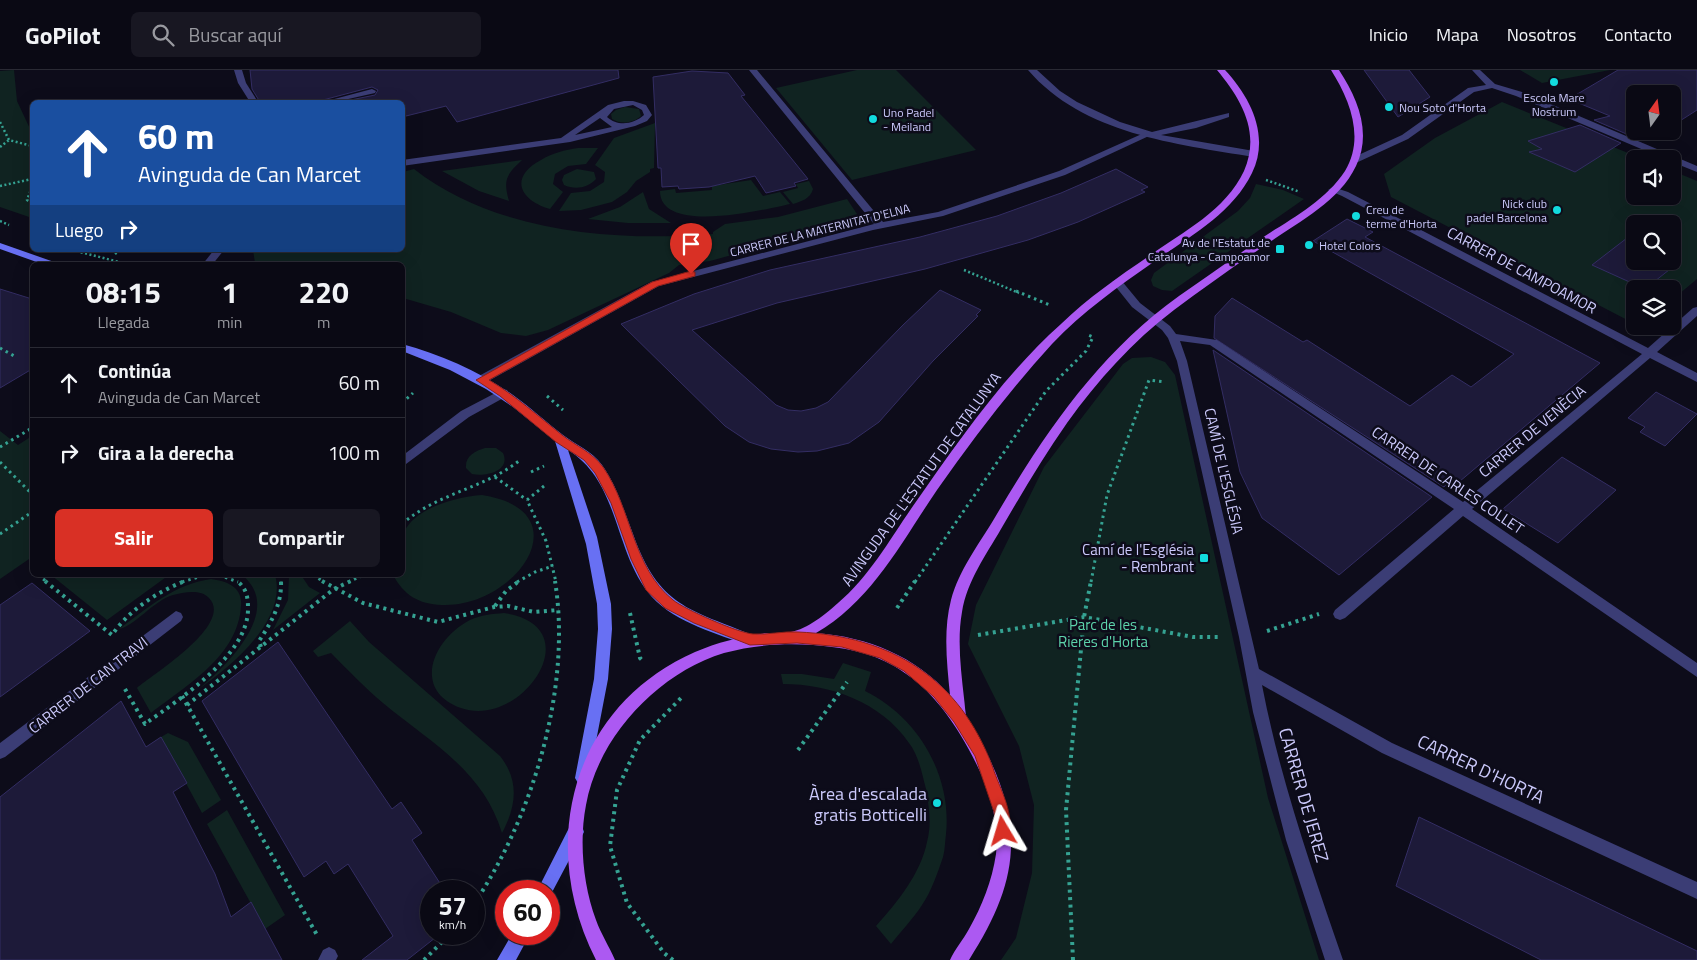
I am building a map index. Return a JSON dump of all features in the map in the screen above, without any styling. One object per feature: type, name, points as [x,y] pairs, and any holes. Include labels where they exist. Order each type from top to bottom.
[{"type":"main road","name":"AVINGUDA DE L'ESTATUT DE CATALUNYA","points":[[797,637],[834,617],[847,606],[868,581],[1003,392],[1052,338],[1117,282],[1208,219],[1228,202],[1239,189],[1250,169],[1254,154],[1255,130],[1250,112],[1238,90],[1221,70]]},
{"type":"main road","points":[[959,718],[954,656],[955,613],[963,585],[1025,476],[1108,364],[1156,319],[1322,202],[1348,172],[1355,160],[1359,146],[1357,118],[1348,89],[1336,70]]},
{"type":"main road","points":[[606,960],[585,915],[576,874],[577,803],[582,780],[620,716],[651,686],[699,656],[750,640],[797,637],[842,642],[883,653],[909,667],[939,692],[959,718],[980,753],[991,778],[1001,812],[1004,851],[996,892],[979,929],[959,960]]},
{"type":"street","points":[[238,70],[242,82],[253,100]]},
{"type":"street","points":[[753,70],[881,226]]},
{"type":"street","points":[[1032,70],[1073,104],[1106,121],[1147,135],[1254,154]]},
{"type":"street","points":[[1476,70],[1492,86]]},
{"type":"street","points":[[1355,160],[1405,137],[1471,90],[1492,86],[1519,94],[1697,169]]},
{"type":"street","points":[[335,100],[372,91]]},
{"type":"street","points":[[405,163],[563,140],[628,125],[645,118],[648,111],[645,107],[626,103],[606,110],[563,140]]},
{"type":"street","points":[[606,110],[603,114],[605,120],[614,125],[628,125]]},
{"type":"street","name":"CARRER DE LA MATERNITAT D'ELNA","points":[[481,380],[655,284],[881,226],[940,214],[1062,173],[1147,135],[1193,126],[1226,115]]},
{"type":"street","name":"CARRER DE CAMPOAMOR","points":[[1333,190],[1345,194],[1697,378]]},
{"type":"street","points":[[0,246],[45,262]]},
{"type":"street","points":[[209,262],[217,252]]},
{"type":"street","name":"CAMÍ DE L'ESGLÉSIA","points":[[1117,282],[1136,305],[1156,319],[1173,338],[1182,361],[1246,637]]},
{"type":"street","name":"CARRER DE VENÈCIA","points":[[1340,614],[1650,353],[1697,310]]},
{"type":"street","name":"CARRER DE CARLES COLLET","points":[[1173,338],[1213,342],[1463,509],[1697,671]]},
{"type":"street","points":[[405,348],[433,358],[504,393],[560,439],[588,457],[599,470],[616,503],[637,559],[650,586],[670,605],[699,620],[750,640]]},
{"type":"street","points":[[405,461],[465,414],[504,393]]},
{"type":"street","points":[[560,439],[563,457],[589,533],[600,580],[605,618],[606,650],[582,780]]},
{"type":"street","name":"CARRER DE CAN TRAVI","points":[[0,752],[176,617]]},
{"type":"street","name":"CARRER DE JEREZ","points":[[1246,637],[1260,712],[1294,840],[1334,960]]},
{"type":"street","name":"CARRER D'HORTA","points":[[1253,673],[1387,748],[1697,891]]},
{"type":"street","points":[[551,880],[576,832]]},
{"type":"street","points":[[506,960],[515,945]]},
{"type":"path","points":[[0,122],[9,140],[30,145]]},
{"type":"path","points":[[0,148],[9,140]]},
{"type":"path","points":[[0,186],[30,179]]},
{"type":"path","points":[[1265,179],[1304,194]]},
{"type":"path","points":[[80,252],[119,262]]},
{"type":"path","points":[[964,270],[1052,306]]},
{"type":"path","points":[[897,608],[1046,391],[1086,351],[1094,337]]},
{"type":"path","points":[[0,348],[16,357]]},
{"type":"path","points":[[1074,960],[1066,810],[1084,617],[1107,495],[1129,432],[1149,380],[1169,382]]},
{"type":"path","points":[[405,400],[413,393]]},
{"type":"path","points":[[0,447],[30,429]]},
{"type":"path","points":[[405,521],[412,514],[431,502],[496,477],[520,460]]},
{"type":"path","points":[[0,462],[30,492]]},
{"type":"path","points":[[531,472],[538,468]]},
{"type":"path","points":[[485,888],[510,842],[541,751],[557,666],[560,631],[553,566],[545,535],[527,500],[496,477]]},
{"type":"path","points":[[527,500],[544,486]]},
{"type":"path","points":[[0,534],[30,513]]},
{"type":"path","points":[[494,607],[502,594],[517,581],[532,572],[553,566]]},
{"type":"path","points":[[40,577],[112,635],[118,624],[160,593],[183,580],[196,577]]},
{"type":"path","points":[[125,688],[145,724],[182,696],[223,660],[245,625],[248,600],[246,591],[232,578],[228,577]]},
{"type":"path","points":[[261,646],[259,641],[275,615],[281,599],[281,577]]},
{"type":"path","points":[[316,577],[334,589],[363,603],[438,622],[494,607],[508,606],[534,612],[559,610]]},
{"type":"path","points":[[187,705],[334,589],[360,577]]},
{"type":"path","points":[[1266,631],[1319,614]]},
{"type":"path","points":[[978,635],[1084,617],[1193,637],[1223,637]]},
{"type":"path","points":[[798,750],[847,682]]},
{"type":"path","points":[[182,696],[328,958]]},
{"type":"path","points":[[673,960],[664,953],[627,903],[610,846],[617,790],[640,740],[681,698]]},
{"type":"path","points":[[424,960],[439,945]]},
{"type":"green space","points":[[14,70],[17,101],[30,129],[30,217],[0,207],[0,71]]},
{"type":"green space","name":"Uno Padel - Meiland","points":[[857,70],[896,70],[976,150],[852,180],[776,88]]},
{"type":"green space","points":[[1520,70],[1610,70],[1542,83]]},
{"type":"green space","name":"Nick club padel Barcelona","points":[[1502,102],[1626,152],[1626,205],[1681,205],[1681,174],[1697,181],[1697,279],[1681,292],[1681,280],[1626,280],[1626,319],[1391,197],[1384,174],[1435,138]]},
{"type":"green space","points":[[625,107],[639,109],[641,116],[627,122],[612,119],[611,114]]},
{"type":"green space","points":[[655,123],[654,168],[650,169],[650,172],[636,181],[627,192],[612,202],[581,210],[559,211],[571,193],[590,191],[604,182],[605,172],[595,165],[614,138]]},
{"type":"green space","points":[[578,148],[598,148],[586,164],[568,166],[555,174],[553,184],[563,192],[550,209],[539,205],[525,194],[522,188],[522,181],[531,167],[554,154]]},
{"type":"green space","points":[[522,160],[507,178],[506,188],[509,201],[479,191],[442,171]]},
{"type":"green space","points":[[414,169],[446,190],[481,207],[518,219],[596,234],[675,236],[713,234],[713,232],[725,224],[778,217],[847,199],[857,214],[853,222],[842,230],[779,242],[710,261],[679,265],[669,273],[548,330],[526,336],[501,333],[451,312],[405,299],[405,262],[255,262],[253,252],[405,252],[405,171]]},
{"type":"green space","points":[[577,169],[594,172],[596,179],[581,187],[564,185],[562,180],[564,175]]},
{"type":"green space","points":[[751,180],[763,196],[780,192],[790,204],[737,214],[694,216],[677,212],[664,204],[660,191],[675,189],[676,193],[712,190],[712,186]]},
{"type":"green space","points":[[809,181],[813,189],[810,195],[802,201],[793,204],[783,192],[798,188],[796,184]]},
{"type":"green space","points":[[1256,184],[1283,190],[1304,199],[1172,291],[1162,290],[1153,286],[1151,280],[1154,273],[1238,211],[1250,198]]},
{"type":"green space","points":[[643,192],[649,209],[671,223],[628,223],[588,219],[620,207]]},
{"type":"green space","name":"Parc de les Rieres d'Horta","points":[[1151,357],[1165,362],[1175,375],[1268,798],[1319,960],[1001,960],[1016,938],[1032,873],[1034,805],[1019,746],[968,644],[976,605],[1044,467],[1123,364],[1132,358]]},
{"type":"green space","points":[[0,431],[18,445],[30,437],[30,558],[0,579]]},
{"type":"green space","points":[[485,448],[496,448],[503,453],[504,464],[496,471],[484,475],[472,474],[466,468],[467,460],[474,452]]},
{"type":"green space","points":[[482,495],[513,504],[529,519],[534,538],[528,557],[514,576],[494,591],[469,602],[442,605],[426,603],[407,593],[394,577],[405,577],[405,530],[410,523],[427,510],[461,498]]},
{"type":"green space","points":[[53,577],[166,577],[107,620]]},
{"type":"green space","points":[[244,577],[275,577],[277,592],[273,609],[265,625],[254,641],[240,655],[199,689],[236,652],[247,636],[254,620],[257,604],[254,589]]},
{"type":"green space","points":[[289,577],[302,577],[309,587],[320,593],[273,630],[288,600]]},
{"type":"green space","points":[[211,579],[223,581],[233,586],[241,599],[238,624],[231,640],[221,654],[195,680],[151,713],[137,688],[174,660],[202,634],[211,621],[214,609],[209,598],[202,593],[187,592],[177,594],[158,602],[131,623],[119,629],[173,591]]},
{"type":"green space","points":[[504,613],[530,622],[543,636],[545,655],[538,674],[524,691],[506,704],[484,711],[461,708],[446,700],[436,689],[432,677],[433,664],[438,651],[446,639],[457,628],[470,620],[491,614]]},
{"type":"green space","points":[[350,621],[369,642],[500,756],[511,775],[514,794],[510,814],[502,833],[493,811],[482,792],[453,759],[376,697],[331,653],[318,657],[313,651]]},
{"type":"green space","name":"Àrea d'escalada gratis Botticelli","points":[[843,663],[871,672],[865,691],[884,702],[916,732],[928,750],[943,790],[946,834],[941,863],[925,900],[891,944],[876,926],[892,908],[914,876],[924,854],[929,835],[930,822],[926,789],[918,759],[909,743],[897,729],[884,716],[869,706],[853,698],[819,687],[783,684],[781,674],[802,674],[834,679]]},
{"type":"green space","points":[[168,733],[188,742],[221,800],[202,813],[161,737]]},
{"type":"green space","points":[[227,810],[285,915],[265,929],[207,824]]},
{"type":"building","points":[[250,70],[618,70],[619,78],[457,122],[446,106],[405,116],[405,100],[351,100],[375,95],[378,90],[372,87],[323,100],[259,100],[252,89]]},
{"type":"building","points":[[1364,70],[1409,70],[1430,97],[1398,117]]},
{"type":"building","points":[[1618,70],[1697,70],[1697,110],[1681,120],[1681,85],[1626,85],[1626,134],[1594,120],[1610,116],[1569,99]]},
{"type":"building","points":[[692,71],[728,73],[745,95],[741,96],[808,179],[794,183],[796,186],[766,193],[755,176],[709,187],[679,189],[678,186],[662,187],[661,168],[658,168],[653,77]]},
{"type":"building","points":[[1580,125],[1621,143],[1575,172],[1529,152],[1542,149],[1528,141]]},
{"type":"building","points":[[1116,169],[1148,187],[1141,190],[1145,192],[1078,222],[1028,240],[925,269],[777,303],[692,330],[776,405],[788,410],[801,411],[816,408],[828,402],[940,290],[981,310],[976,315],[978,316],[933,361],[879,422],[849,443],[817,451],[798,452],[771,449],[749,442],[725,426],[621,324],[694,294],[770,270],[920,237],[997,216],[1061,193]]},
{"type":"building","points":[[1347,219],[1373,232],[1365,237],[1600,363],[1453,487],[1448,483],[1444,487],[1214,338],[1215,316],[1232,298],[1303,342],[1307,340],[1410,406],[1452,375],[1471,387],[1514,354],[1313,241]]},
{"type":"building","points":[[1626,239],[1626,270],[1669,270],[1656,280],[1626,280],[1592,265]]},
{"type":"building","points":[[0,289],[30,298],[30,370],[0,388]]},
{"type":"building","points":[[1213,350],[1432,497],[1339,575],[1262,518],[1240,472]]},
{"type":"building","points":[[1656,392],[1697,414],[1665,446],[1640,432],[1645,427],[1628,418]]},
{"type":"building","points":[[1562,457],[1616,490],[1558,543],[1503,509]]},
{"type":"building","points":[[32,583],[90,631],[0,697],[0,605]]},
{"type":"building","points":[[278,642],[392,809],[401,802],[422,833],[412,840],[438,880],[420,880],[420,945],[426,945],[407,960],[362,960],[393,936],[348,864],[334,874],[326,861],[304,877],[202,701]]},
{"type":"building","points":[[121,701],[146,747],[161,737],[187,783],[173,792],[215,874],[231,917],[251,902],[282,960],[0,960],[0,797]]},
{"type":"building","points":[[1419,817],[1697,951],[1697,960],[1541,960],[1396,886]]},
{"type":"place","name":"Escola Mare Nostrum","points":[[1554,82]]},
{"type":"place","name":"Nou Soto d'Horta","points":[[1389,107]]},
{"type":"place","name":"Uno Padel - Meiland","points":[[873,119]]},
{"type":"place","name":"Nick club padel Barcelona","points":[[1557,210]]},
{"type":"place","name":"Creu de terme d'Horta","points":[[1356,216]]},
{"type":"place","name":"Hotel Colors","points":[[1309,245]]},
{"type":"place","name":"Av de l'Estatut de Catalunya - Campoamor","points":[[1280,249]]},
{"type":"place","name":"Camí de l'Església - Rembrant","points":[[1204,558]]},
{"type":"place","name":"Àrea d'escalada gratis Botticelli","points":[[937,803]]},
{"type":"route","points":[[691,274],[655,284],[578,324],[526,357],[481,380],[504,393],[548,427],[560,439],[588,457],[599,470],[616,503],[637,559],[650,586],[670,605],[699,620],[750,640],[797,637],[842,642],[883,653],[909,667],[939,692],[959,718],[980,753],[991,778],[1001,812],[1003,831]]}]
